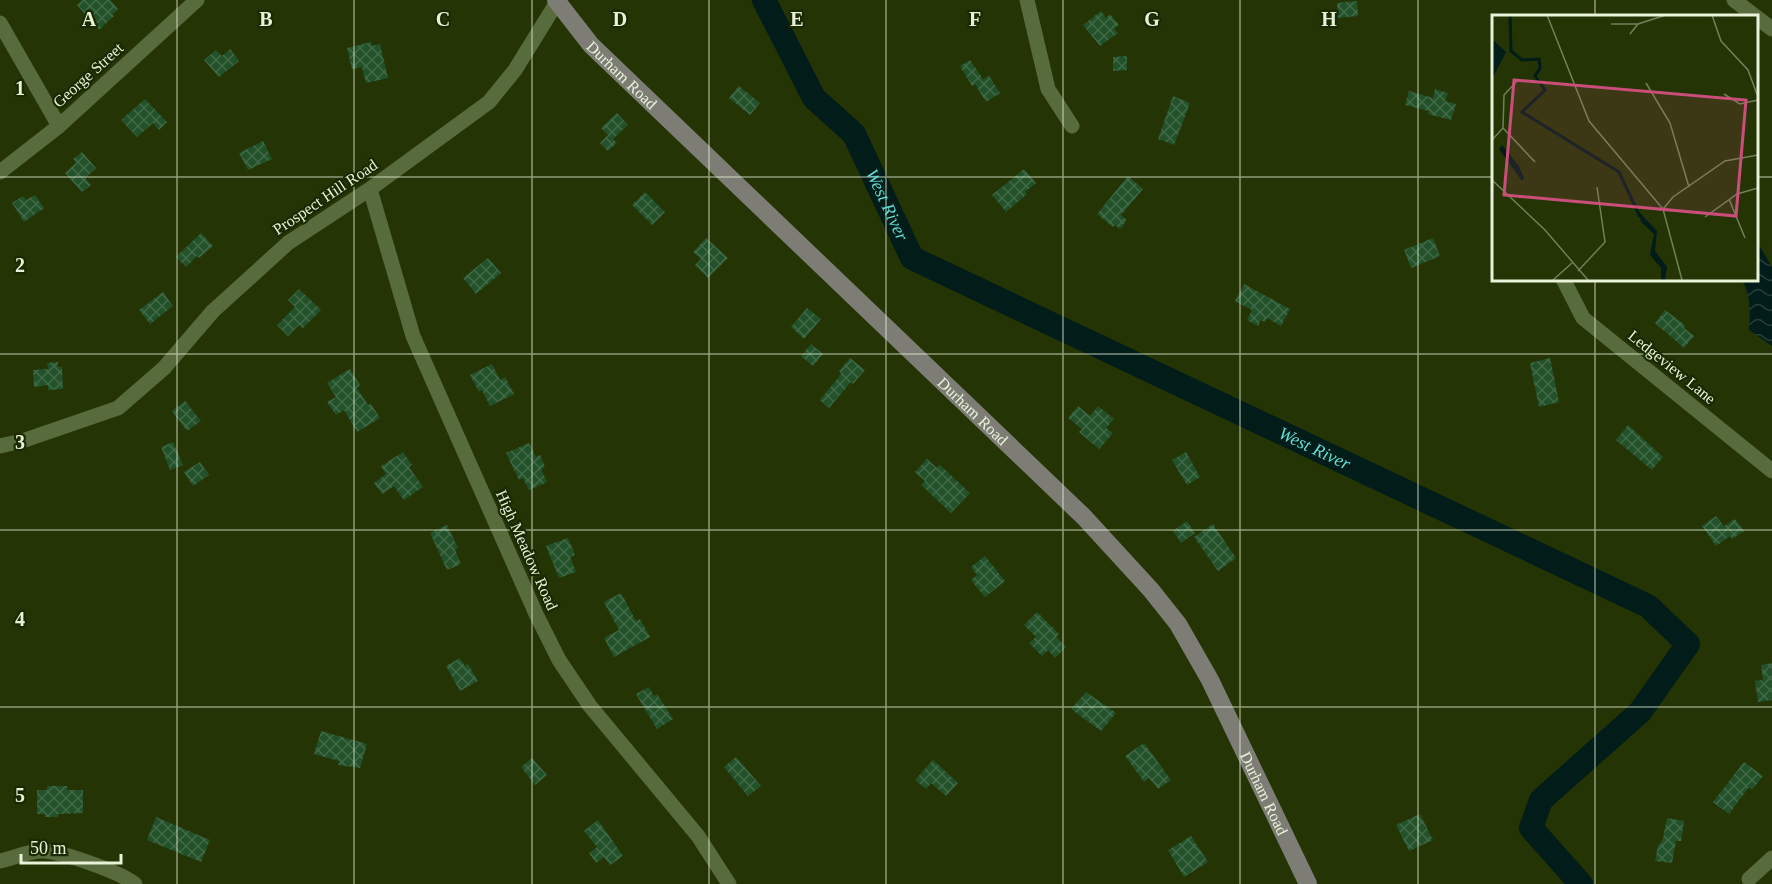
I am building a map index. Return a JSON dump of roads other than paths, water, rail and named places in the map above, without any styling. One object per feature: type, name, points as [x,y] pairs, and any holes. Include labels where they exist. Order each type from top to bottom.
[{"type":"main road","name":"Durham Road","points":[[556,1],[591,45],[1084,517],[1151,590],[1178,624],[1210,680],[1308,884]]},
{"type":"street","name":"George Street","points":[[0,172],[59,126],[197,0]]},
{"type":"street","points":[[1027,0],[1048,88],[1072,126]]},
{"type":"street","points":[[1734,0],[1753,15]]},
{"type":"street","name":"Prospect Hill Road","points":[[0,446],[22,441],[118,408],[164,368],[213,311],[288,243],[370,189],[489,102],[515,70],[556,1]]},
{"type":"street","points":[[1757,18],[1772,30]]},
{"type":"street","points":[[0,23],[59,126]]},
{"type":"street","name":"High Meadow Road","points":[[370,189],[413,336],[531,604],[559,660],[590,706],[698,836],[729,884]]},
{"type":"street","name":"Ledgeview Lane","points":[[1564,280],[1583,318],[1772,471]]},
{"type":"street","points":[[0,861],[41,851],[86,862],[128,878],[135,884]]},
{"type":"street","points":[[1749,879],[1772,858]]},
{"type":"water","points":[[1757,242],[1772,267],[1772,346],[1749,330],[1747,292],[1742,280],[1757,280]]},
{"type":"waterway","name":"West River","points":[[764,0],[814,98],[854,134],[912,258],[1648,606],[1688,644],[1640,712],[1541,800],[1531,828],[1581,884]]}]
